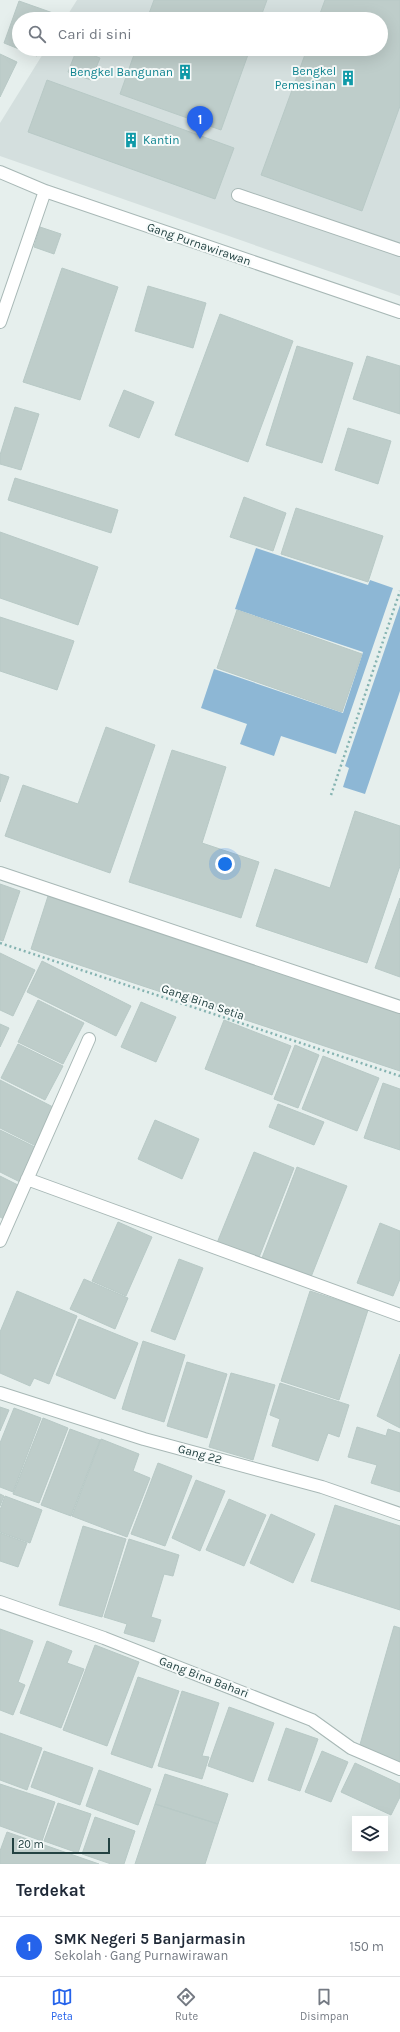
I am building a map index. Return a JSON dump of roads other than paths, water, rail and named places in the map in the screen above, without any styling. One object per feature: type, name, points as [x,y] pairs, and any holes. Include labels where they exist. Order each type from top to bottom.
[{"type":"street","name":"Gang Purnawirawan","points":[[0,172],[45,191],[400,312]]},
{"type":"street","points":[[0,322],[45,191]]},
{"type":"street","points":[[238,195],[400,250]]},
{"type":"street","points":[[0,872],[400,1007]]},
{"type":"street","points":[[0,1241],[89,1039]]},
{"type":"street","points":[[27,1179],[400,1315]]},
{"type":"street","name":"Gang 22","points":[[0,1393],[144,1439],[322,1487],[400,1514]]},
{"type":"street","name":"Gang Bina Bahari","points":[[0,1602],[104,1638],[312,1720],[351,1748],[400,1769]]},
{"type":"water","points":[[256,548],[368,585],[370,580],[393,588],[336,754],[281,736],[274,756],[240,744],[247,724],[201,708],[214,669],[343,713],[363,652],[235,609]]},
{"type":"water","points":[[400,605],[400,691],[365,794],[343,787],[349,768],[345,766]]},
{"type":"place","name":"Bengkel Bangunan","points":[[185,72]]},
{"type":"place","name":"Bengkel Pemesinan","points":[[348,78]]},
{"type":"place","name":"SMK Negeri 5 Banjarmasin","points":[[200,139]]},
{"type":"place","name":"Kantin","points":[[131,140]]}]
